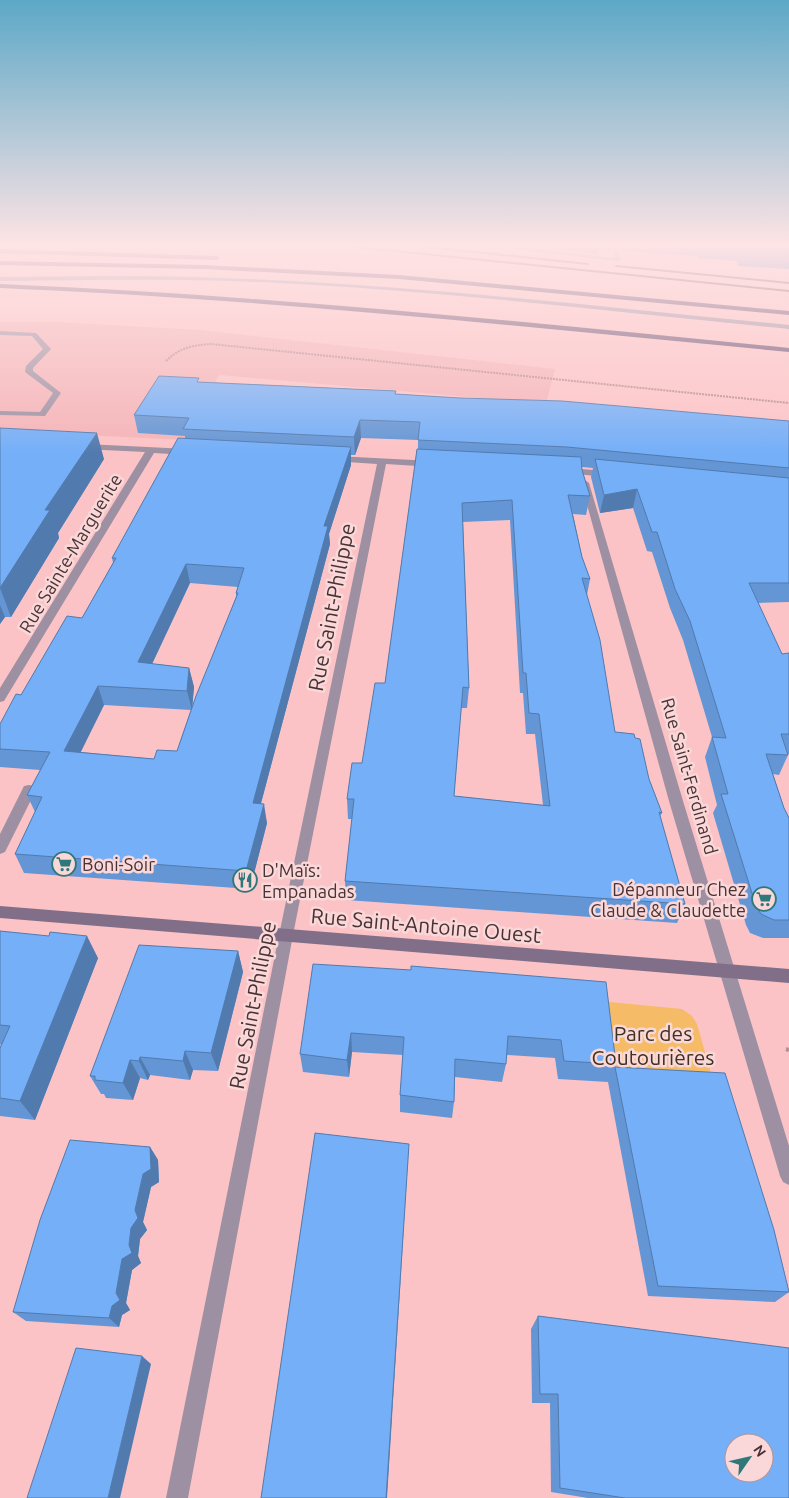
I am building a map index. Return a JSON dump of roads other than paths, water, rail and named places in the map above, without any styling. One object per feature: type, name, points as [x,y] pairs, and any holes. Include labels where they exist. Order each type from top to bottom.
[{"type":"highway","points":[[412,314],[789,350]]},
{"type":"main road","name":"Rue Saint-Antoine Ouest","points":[[0,912],[789,976]]},
{"type":"street","points":[[653,314],[789,327]]},
{"type":"street","points":[[0,333],[34,334],[47,349],[30,368],[29,372],[57,394],[42,414],[0,413]]},
{"type":"street","points":[[76,447],[201,453]]},
{"type":"street","name":"Rue Sainte-Marguerite","points":[[0,698],[151,450]]},
{"type":"street","points":[[324,459],[443,464]]},
{"type":"street","name":"Rue Saint-Philippe","points":[[177,1498],[286,936],[382,461]]},
{"type":"street","points":[[555,470],[621,475]]},
{"type":"street","name":"Rue Saint-Ferdinand","points":[[584,472],[586,489],[621,610],[789,1176]]},
{"type":"street","points":[[0,848],[29,790]]},
{"type":"place","name":"Boni-Soir","points":[[64,864]]},
{"type":"place","name":"D'Maïs: Empanadas","points":[[245,880]]},
{"type":"place","name":"Dépanneur Chez Claude & Claudette","points":[[764,899]]},
{"type":"park label","name":"Parc des Coutourières","points":[[653,1045]]}]
